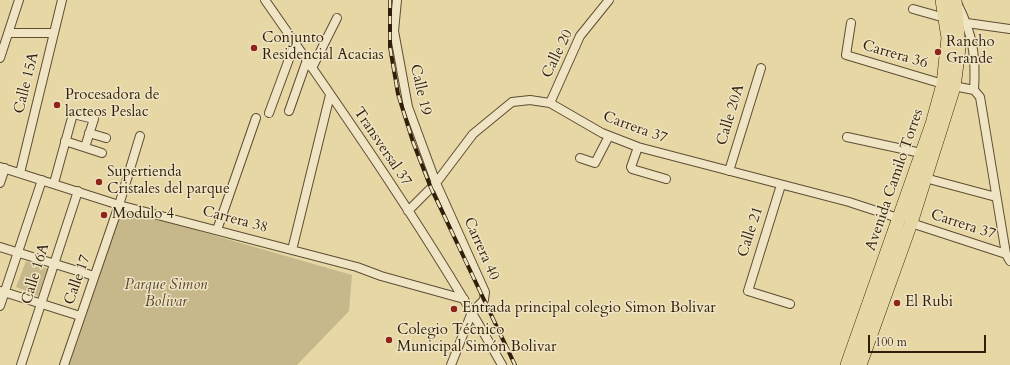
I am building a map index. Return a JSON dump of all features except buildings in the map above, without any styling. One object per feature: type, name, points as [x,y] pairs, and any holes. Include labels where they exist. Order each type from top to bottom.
[{"type":"main road","name":"Avenida Camilo Torres","points":[[852,364],[898,218],[921,153],[949,85],[948,38],[942,0]]},
{"type":"main road","name":"Avenida Camilo Torres","points":[[852,364],[911,222],[925,178],[959,48],[955,0]]},
{"type":"street","points":[[0,58],[19,0]]},
{"type":"street","name":"Calle 15A","points":[[20,173],[62,0]]},
{"type":"street","name":"Transversal 37","points":[[265,0],[408,211],[472,312]]},
{"type":"street","name":"Calle 19","points":[[398,0],[394,31],[408,107],[436,183]]},
{"type":"street","name":"Calle 20","points":[[550,103],[580,36],[610,0]]},
{"type":"street","points":[[955,0],[967,23],[976,66],[974,90]]},
{"type":"street","points":[[913,9],[945,18]]},
{"type":"street","points":[[312,68],[337,18]]},
{"type":"street","name":"Carrera 36","points":[[851,23],[846,55],[949,85]]},
{"type":"street","points":[[967,23],[1010,29]]},
{"type":"street","points":[[9,33],[54,33]]},
{"type":"street","points":[[269,113],[295,43]]},
{"type":"street","points":[[289,111],[307,60]]},
{"type":"street","name":"Calle 20A","points":[[729,171],[760,68]]},
{"type":"street","points":[[949,85],[974,90],[980,97],[996,197],[1008,258]]},
{"type":"street","points":[[292,250],[330,95]]},
{"type":"street","name":"Carrera 37","points":[[408,211],[436,183],[473,134],[512,102],[530,100],[550,103],[609,136],[638,147],[848,202],[898,218]]},
{"type":"street","points":[[54,183],[73,114],[94,119],[85,147]]},
{"type":"street","points":[[217,230],[256,118]]},
{"type":"street","points":[[90,133],[106,138]]},
{"type":"street","name":"Calle 17","points":[[64,365],[119,205],[140,136]]},
{"type":"street","points":[[580,158],[595,162],[609,136]]},
{"type":"street","points":[[847,137],[921,153]]},
{"type":"street","points":[[65,140],[102,153]]},
{"type":"street","points":[[638,147],[631,167],[666,179]]},
{"type":"street","points":[[0,183],[2,167]]},
{"type":"street","name":"Carrera 38","points":[[2,167],[119,205],[356,266],[381,276],[464,299]]},
{"type":"street","points":[[925,178],[996,197]]},
{"type":"street","points":[[0,306],[2,292],[18,253],[42,180]]},
{"type":"street","name":"Carrera 40","points":[[436,183],[486,292],[484,300],[472,312]]},
{"type":"street","name":"Calle 21","points":[[781,185],[748,291],[790,304]]},
{"type":"street","name":"Calle 16A","points":[[20,365],[42,304],[53,264],[78,191]]},
{"type":"street","name":"Carrera 37","points":[[911,222],[1008,258]]},
{"type":"street","points":[[0,247],[94,276]]},
{"type":"street","points":[[2,292],[80,316]]},
{"type":"street","points":[[451,365],[472,312]]},
{"type":"street","points":[[472,312],[502,365]]},
{"type":"green space","name":"Parque Simon Bolivar","points":[[122,209],[352,275],[349,311],[297,365],[67,365]]},
{"type":"green space","points":[[26,261],[48,269],[38,296],[16,287]]},
{"type":"railway","points":[[390,0],[390,47],[398,94],[413,142],[431,188],[515,365]]},
{"type":"place","name":"Conjunto Residencial Acacias","points":[[254,48]]},
{"type":"place","name":"Rancho Grande","points":[[938,52]]},
{"type":"place","name":"Procesadora de lacteos Peslac","points":[[57,105]]},
{"type":"place","name":"Supertienda Cristales del parque","points":[[99,182]]},
{"type":"place","name":"Modulo 4","points":[[104,215]]},
{"type":"place","name":"El Rubi","points":[[897,303]]},
{"type":"place","name":"Entrada principal colegio Simon Bolivar","points":[[454,309]]},
{"type":"place","name":"Colegio Técnico Municipal Simón Bolivar","points":[[389,340]]}]
